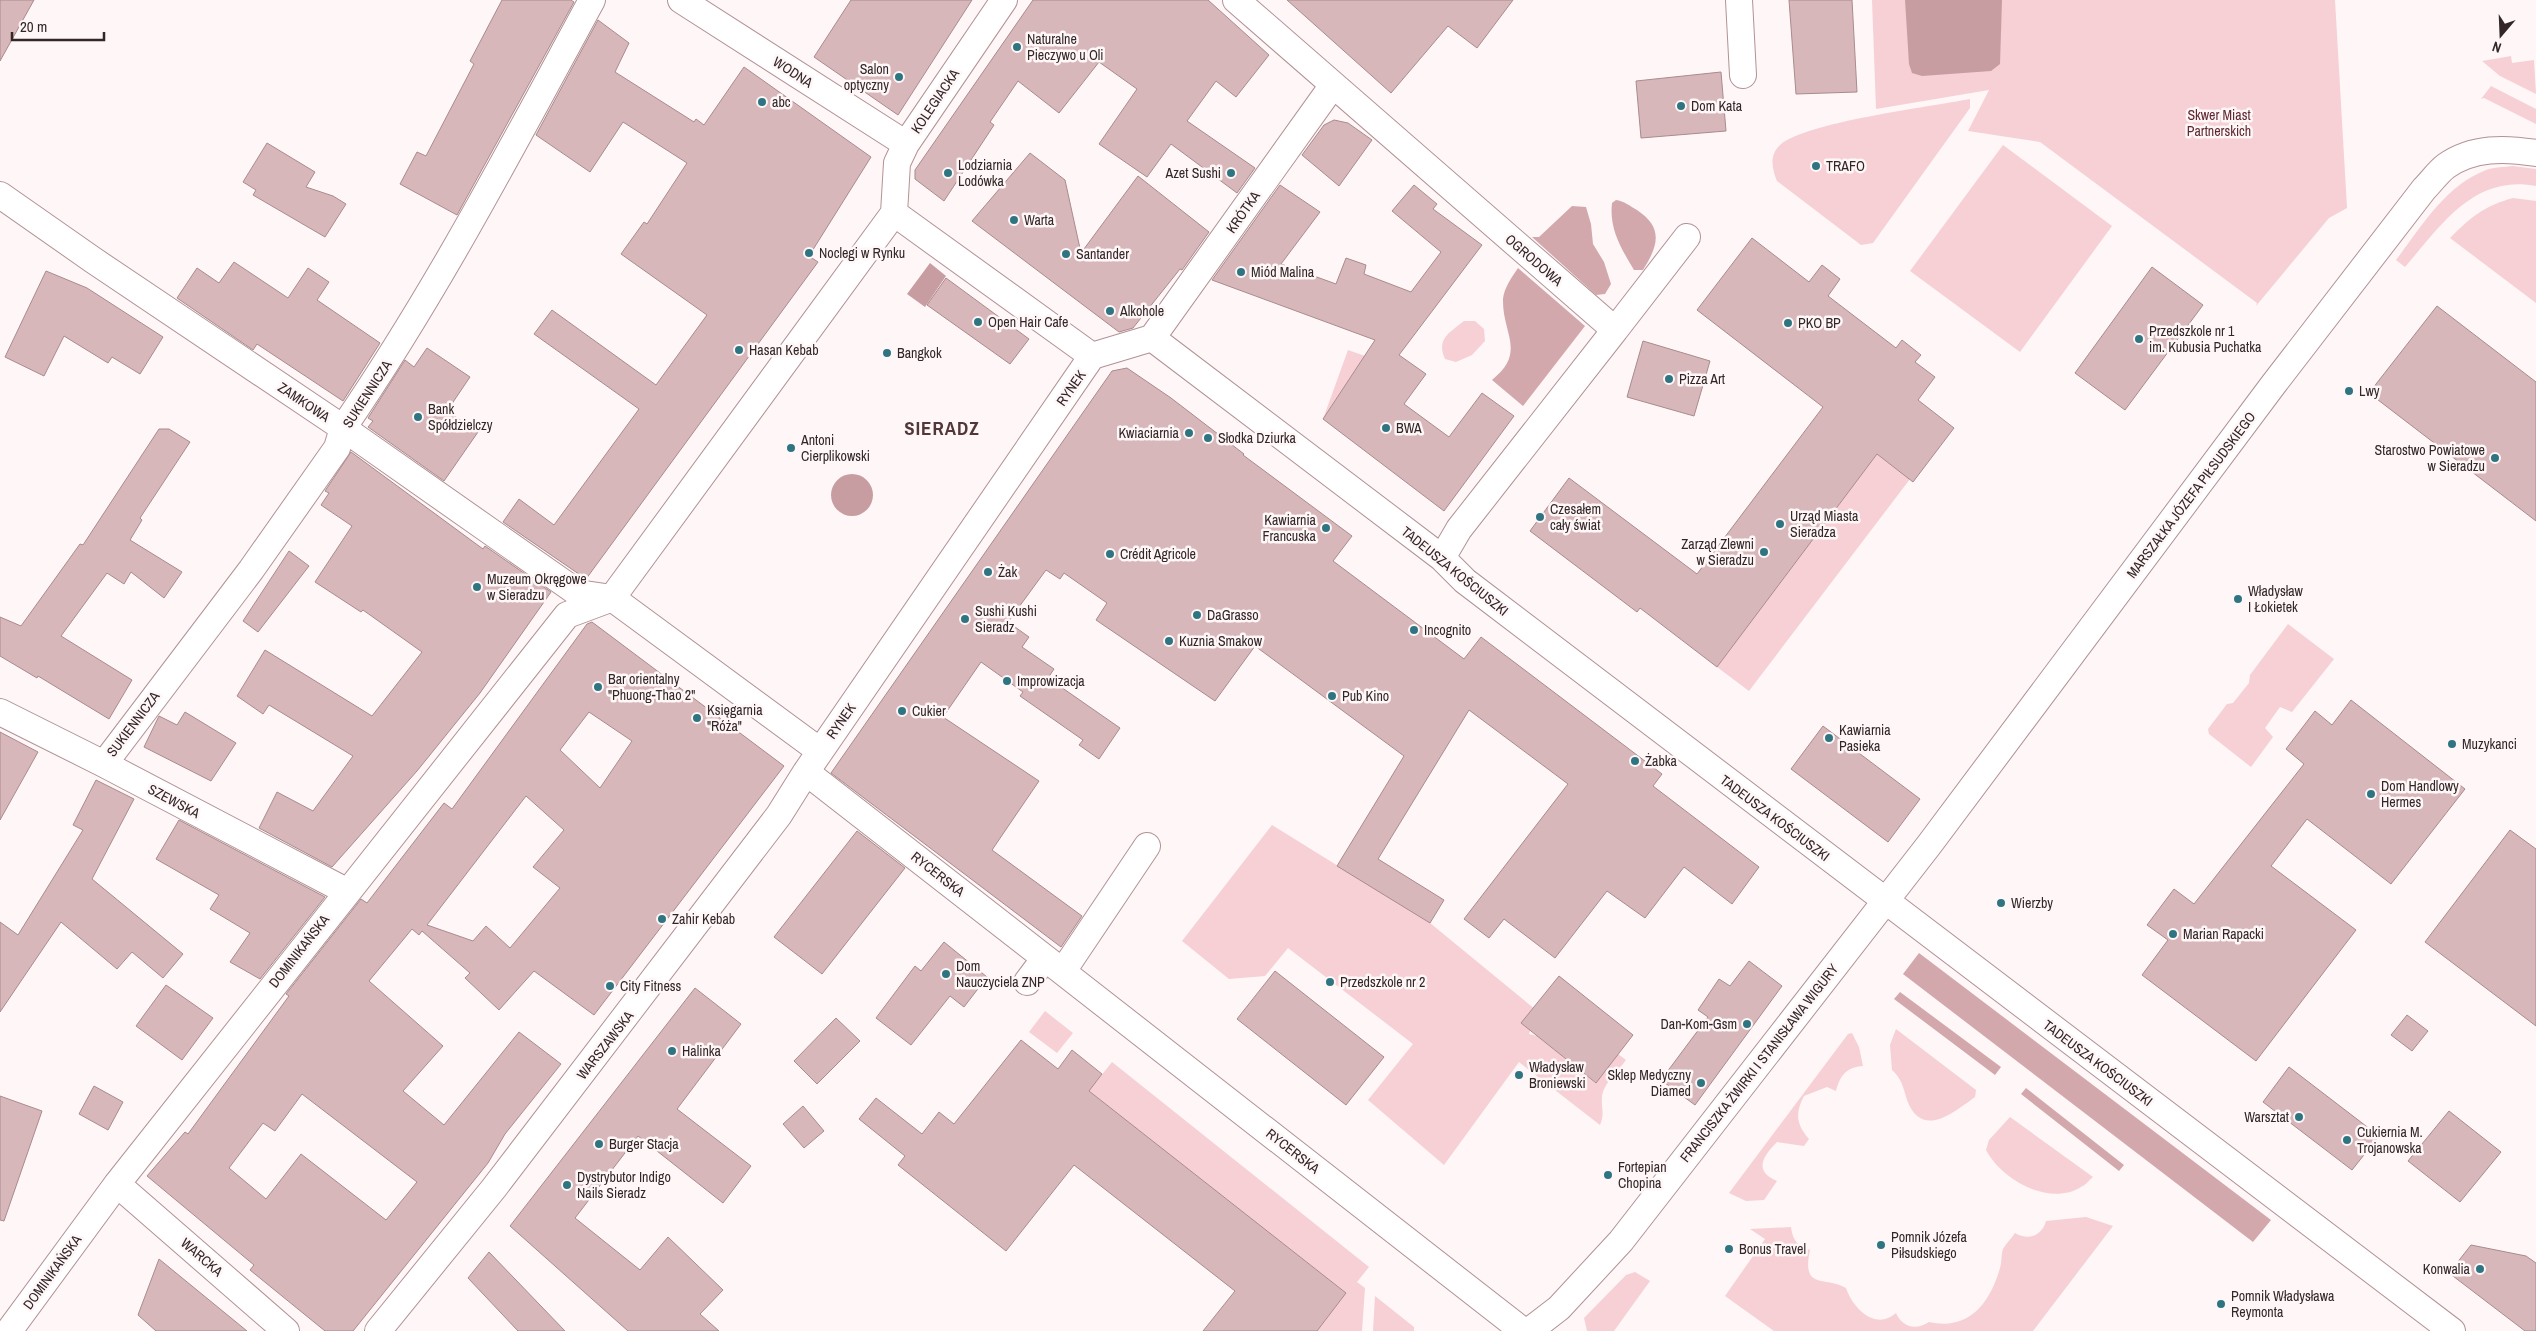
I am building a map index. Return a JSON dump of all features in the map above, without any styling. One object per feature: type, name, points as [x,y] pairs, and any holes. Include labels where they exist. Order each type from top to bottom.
[{"type":"street","name":"SUKIENNICZA","points":[[104,764],[250,570],[337,448],[343,428],[436,285],[532,114],[592,0]]},
{"type":"street","name":"WODNA","points":[[681,0],[906,144]]},
{"type":"street","name":"KOLEGIACKA","points":[[894,213],[897,162],[906,144],[1004,0]]},
{"type":"street","name":"OGRODOWA","points":[[1236,0],[1615,330]]},
{"type":"street","points":[[1739,0],[1743,75]]},
{"type":"street","name":"KRÓTKA","points":[[1152,338],[1333,85]]},
{"type":"street","name":"MARSZAŁKA JÓZEFA PIŁSUDSKIEGO","points":[[1884,902],[2273,385],[2424,189],[2446,166],[2483,150],[2498,149],[2536,153]]},
{"type":"street","name":"ZAMKOWA","points":[[0,195],[93,260],[343,428],[578,593],[612,598]]},
{"type":"street","points":[[612,598],[894,213]]},
{"type":"street","name":"RYNEK","points":[[612,598],[813,762],[1092,356],[894,213]]},
{"type":"street","points":[[1442,558],[1459,529],[1687,237]]},
{"type":"street","points":[[1092,356],[1152,338]]},
{"type":"street","name":"TADEUSZA KOŚCIUSZKI","points":[[1152,338],[1442,558],[1475,589],[1884,902],[2452,1331]]},
{"type":"street","name":"DOMINIKAŃSKA","points":[[9,1331],[117,1184],[346,892],[567,615],[612,598]]},
{"type":"street","name":"SZEWSKA","points":[[0,712],[104,764],[346,892]]},
{"type":"street","name":"RYCERSKA","points":[[813,762],[1054,965],[1522,1331]]},
{"type":"street","name":"WARSZAWSKA","points":[[378,1331],[494,1188],[646,991],[779,815],[813,762]]},
{"type":"street","points":[[1027,982],[1054,965],[1146,846]]},
{"type":"street","name":"FRANCISZKA ŻWIRKI I STANISŁAWA WIGURY","points":[[1529,1331],[1559,1308],[1609,1256],[1884,902]]},
{"type":"street","name":"WARCKA","points":[[117,1184],[286,1331]]},
{"type":"green space","name":"Skwer Miast Partnerskich","points":[[1872,0],[2335,0],[2347,208],[2329,218],[2256,306],[2257,303],[2040,142],[1968,131],[1989,90],[1876,109]]},
{"type":"green space","points":[[2511,56],[2512,63],[2534,60],[2536,94],[2500,76],[2482,61]]},
{"type":"green space","points":[[2491,86],[2536,109],[2536,124],[2484,98],[2481,99]]},
{"type":"green space","points":[[1970,99],[1970,108],[1873,243],[1861,245],[1777,181],[1772,162],[1774,153],[1780,145],[1794,137],[1841,122]]},
{"type":"green space","points":[[2003,145],[2112,226],[2020,352],[1910,271]]},
{"type":"green space","points":[[2513,166],[2536,169],[2536,186],[2514,184],[2494,188],[2477,195],[2446,220],[2405,267],[2396,260],[2435,208],[2458,186],[2486,170]]},
{"type":"green space","points":[[2513,198],[2536,201],[2536,303],[2450,238],[2478,213]]},
{"type":"green space","points":[[1464,321],[1475,321],[1484,329],[1485,341],[1472,355],[1456,362],[1445,359],[1442,346],[1443,341],[1449,333]]},
{"type":"green space","points":[[1348,350],[1365,356],[1323,419]]},
{"type":"green space","points":[[1877,454],[1910,479],[1749,691],[1717,667]]},
{"type":"green space","points":[[2288,624],[2334,659],[2292,712],[2280,707],[2265,728],[2273,737],[2251,767],[2209,734],[2208,729],[2227,704],[2233,703],[2249,683],[2250,675]]},
{"type":"green space","points":[[1272,825],[1430,923],[1536,1010],[1529,1034],[1537,1036],[1595,1083],[1618,1054],[1626,1060],[1608,1082],[1603,1092],[1600,1125],[1519,1062],[1444,1165],[1368,1100],[1413,1044],[1288,948],[1265,976],[1229,979],[1182,941]]},
{"type":"green space","points":[[1045,1011],[1073,1033],[1057,1053],[1029,1032]]},
{"type":"green space","points":[[1896,1029],[1976,1090],[1975,1097],[1939,1119],[1930,1121],[1921,1119],[1913,1112],[1900,1080],[1892,1070],[1890,1045]]},
{"type":"green space","points":[[1852,1033],[1859,1047],[1863,1066],[1848,1070],[1842,1077],[1836,1091],[1827,1087],[1804,1096],[1799,1108],[1798,1118],[1801,1128],[1809,1139],[1804,1146],[1777,1142],[1768,1153],[1763,1163],[1763,1168],[1765,1173],[1777,1181],[1764,1200],[1746,1201],[1729,1193],[1848,1034]]},
{"type":"green space","points":[[1112,1062],[1369,1267],[1357,1282],[1365,1288],[1362,1331],[1317,1331],[1346,1293],[1089,1091]]},
{"type":"green space","points":[[2010,1117],[2093,1177],[2081,1187],[2055,1194],[2041,1192],[2014,1180],[1993,1161],[1986,1150],[1989,1140]]},
{"type":"green space","points":[[2086,1217],[2113,1226],[2033,1331],[1774,1331],[1725,1296],[1765,1239],[1750,1229],[1791,1227],[1796,1242],[1810,1250],[1808,1263],[1809,1272],[1812,1277],[1846,1288],[1854,1303],[1866,1315],[1873,1319],[1881,1320],[1896,1313],[1902,1322],[1914,1327],[1929,1322],[1943,1324],[1956,1322],[1976,1312],[1984,1303],[1996,1281],[2001,1266],[2003,1249],[2015,1233],[2025,1237],[2034,1236],[2041,1230],[2046,1221]]},
{"type":"green space","points":[[1635,1272],[1650,1281],[1614,1331],[1587,1331],[1584,1318],[1626,1275]]},
{"type":"green space","points":[[1375,1296],[1414,1327],[1414,1331],[1373,1331]]},
{"type":"shaded area","points":[[1905,0],[2002,0],[2000,64],[1991,71],[1922,76],[1912,73],[1909,64]]},
{"type":"shaded area","points":[[1616,200],[1622,201],[1646,217],[1655,231],[1655,245],[1643,270],[1634,270],[1617,238],[1612,221],[1612,203]]},
{"type":"shaded area","points":[[1572,206],[1586,207],[1591,224],[1593,244],[1604,262],[1611,284],[1605,294],[1596,295],[1532,237],[1539,237]]},
{"type":"shaded area","points":[[930,263],[946,276],[925,307],[907,294]]},
{"type":"shaded area","points":[[1518,268],[1585,326],[1523,406],[1492,380],[1502,370],[1511,351],[1503,299],[1507,287]]},
{"type":"shaded area","points":[[852,474],[867,480],[873,495],[867,510],[852,516],[837,510],[831,495],[837,480]]},
{"type":"shaded area","points":[[1919,953],[2271,1220],[2253,1242],[1903,974]]},
{"type":"shaded area","points":[[1900,992],[2001,1067],[1995,1075],[1894,999]]},
{"type":"shaded area","points":[[2026,1088],[2124,1165],[2119,1171],[2021,1094]]},
{"type":"building","points":[[0,0],[34,0],[0,61]]},
{"type":"building","points":[[502,0],[571,0],[574,2],[457,215],[400,184],[417,152],[426,156],[474,64],[470,61]]},
{"type":"building","points":[[851,0],[972,0],[898,115],[814,57]]},
{"type":"building","points":[[1033,0],[1208,0],[1269,55],[1236,97],[1216,81],[1187,121],[1255,168],[1237,193],[1171,144],[1147,177],[1099,144],[1137,89],[1099,62],[1059,113],[1018,81],[990,122],[994,125],[944,201],[915,179],[915,170]]},
{"type":"building","points":[[1287,0],[1513,0],[1477,48],[1448,26],[1391,93]]},
{"type":"building","points":[[1789,0],[1852,0],[1857,92],[1796,94]]},
{"type":"building","points":[[598,20],[629,43],[615,72],[694,122],[696,119],[704,125],[744,67],[871,157],[809,256],[818,262],[586,579],[503,522],[519,499],[554,525],[639,409],[534,334],[552,310],[656,385],[707,315],[621,254],[644,222],[647,224],[687,163],[623,122],[590,172],[536,135]]},
{"type":"building","name":"Dom Kata","points":[[1721,72],[1726,131],[1641,138],[1636,81]]},
{"type":"building","points":[[1334,120],[1348,123],[1372,140],[1339,186],[1302,155],[1324,125]]},
{"type":"building","points":[[267,143],[315,172],[306,187],[333,196],[346,204],[325,237],[253,195],[256,190],[243,182]]},
{"type":"building","points":[[1030,153],[1065,180],[1081,253],[1138,176],[1209,232],[1182,270],[1180,269],[1133,328],[1119,332],[972,221]]},
{"type":"building","points":[[1280,185],[1320,212],[1281,264],[1336,284],[1346,258],[1366,265],[1364,274],[1411,292],[1441,252],[1392,211],[1414,185],[1437,204],[1433,209],[1482,245],[1399,355],[1426,374],[1404,404],[1449,437],[1482,393],[1514,416],[1444,511],[1323,419],[1375,340],[1212,280]]},
{"type":"building","points":[[1752,238],[1809,282],[1822,265],[1840,279],[1828,296],[1896,348],[1902,340],[1921,355],[1915,362],[1935,377],[1918,400],[1954,428],[1913,482],[1877,454],[1717,667],[1640,608],[1637,612],[1530,531],[1569,478],[1697,574],[1823,407],[1697,310]]},
{"type":"building","points":[[234,262],[288,298],[308,268],[329,282],[317,300],[380,343],[343,401],[257,344],[253,350],[177,298],[197,268],[219,283]]},
{"type":"building","name":"Przedszkole nr 1 im. Kubusia Puchatka","points":[[2152,267],[2203,305],[2125,410],[2075,373]]},
{"type":"building","points":[[46,271],[87,288],[163,337],[140,374],[112,357],[108,363],[64,336],[44,376],[5,357]]},
{"type":"building","name":"Open Hair Cafe","points":[[946,278],[1029,339],[1010,364],[927,305]]},
{"type":"building","name":"Starostwo Powiatowe w Sieradzu","points":[[2437,306],[2536,382],[2536,521],[2369,393]]},
{"type":"building","name":"Pizza Art","points":[[1643,341],[1710,361],[1694,416],[1627,397]]},
{"type":"building","name":"Bank Spółdzielczy","points":[[427,348],[470,377],[447,411],[478,432],[444,481],[368,427],[373,421],[368,418],[405,360],[414,367]]},
{"type":"building","points":[[1127,368],[1171,398],[1243,455],[1352,536],[1333,561],[1464,659],[1481,637],[1662,774],[1653,786],[1759,867],[1732,904],[1684,867],[1645,918],[1607,891],[1555,958],[1504,919],[1489,938],[1464,919],[1568,784],[1469,710],[1378,859],[1444,900],[1430,923],[1337,866],[1404,756],[1255,646],[1215,701],[1096,620],[1107,603],[1064,573],[1060,579],[1046,570],[1008,622],[1029,637],[1022,647],[1054,669],[1048,678],[1120,728],[1099,759],[1079,745],[1083,740],[1020,696],[1023,692],[981,662],[943,717],[1039,781],[992,850],[1082,916],[1061,947],[831,773],[1112,371]]},
{"type":"building","points":[[159,429],[169,429],[190,442],[140,518],[142,520],[130,540],[182,572],[164,598],[131,572],[124,584],[107,573],[61,636],[132,680],[109,719],[38,676],[37,678],[0,656],[0,617],[21,626],[80,544],[83,545]]},
{"type":"building","points":[[351,452],[483,549],[485,546],[551,592],[480,693],[417,771],[332,867],[259,828],[277,792],[313,811],[353,756],[269,705],[263,714],[237,696],[265,650],[372,716],[422,652],[363,610],[361,612],[315,582],[352,526],[321,505],[329,493],[325,491]]},
{"type":"building","points":[[289,551],[309,566],[258,632],[243,621]]},
{"type":"building","points":[[592,622],[784,766],[594,1015],[534,971],[499,1010],[465,978],[470,973],[422,931],[419,935],[412,929],[369,981],[443,1046],[403,1091],[444,1125],[519,1032],[561,1064],[505,1134],[488,1163],[353,1331],[325,1331],[250,1270],[254,1265],[147,1176],[185,1132],[188,1134],[289,996],[286,994],[361,899],[367,903],[444,803],[452,809],[587,624]],"holes":[[[589,712],[632,741],[600,788],[560,750]],[[526,796],[564,830],[533,867],[560,888],[510,948],[486,926],[473,941],[427,925]],[[302,1094],[417,1182],[386,1220],[301,1154],[266,1199],[229,1168],[263,1123],[275,1131]]]},
{"type":"building","points":[[2351,700],[2465,789],[2391,884],[2307,819],[2271,866],[2356,930],[2256,1061],[2142,975],[2168,940],[2147,925],[2174,889],[2194,904],[2304,764],[2286,749],[2315,711],[2332,725]]},
{"type":"building","points":[[185,712],[236,743],[211,781],[144,747],[159,716],[177,725]]},
{"type":"building","points":[[1823,726],[1920,799],[1888,842],[1791,769]]},
{"type":"building","points":[[0,732],[38,752],[0,820]]},
{"type":"building","points":[[96,780],[134,799],[92,879],[183,954],[163,978],[132,952],[117,969],[61,922],[0,1012],[0,922],[18,935],[83,830],[73,825]]},
{"type":"building","points":[[179,820],[325,897],[260,979],[230,962],[250,933],[210,909],[219,895],[156,859]]},
{"type":"building","points":[[2510,830],[2536,849],[2536,1026],[2425,942]]},
{"type":"building","points":[[857,831],[905,868],[822,974],[774,937]]},
{"type":"building","points":[[944,942],[987,977],[964,1007],[950,996],[911,1045],[876,1018],[915,966],[921,971]]},
{"type":"building","points":[[1749,961],[1782,986],[1695,1105],[1661,1080],[1708,1017],[1698,1010],[1719,979],[1730,986]]},
{"type":"building","points":[[1275,971],[1384,1057],[1346,1105],[1237,1019]]},
{"type":"building","points":[[1559,976],[1633,1035],[1596,1083],[1521,1023]]},
{"type":"building","points":[[166,985],[213,1018],[182,1060],[136,1026]]},
{"type":"building","points":[[695,988],[741,1024],[677,1109],[751,1166],[723,1203],[638,1136],[575,1218],[640,1270],[668,1237],[723,1290],[700,1314],[719,1331],[628,1331],[510,1226]]},
{"type":"building","points":[[2407,1015],[2428,1031],[2412,1051],[2391,1035]]},
{"type":"building","points":[[836,1018],[860,1041],[817,1084],[794,1061]]},
{"type":"building","points":[[1021,1040],[1058,1069],[1072,1050],[1102,1074],[1089,1091],[1346,1293],[1317,1331],[1203,1331],[1235,1291],[1074,1165],[1006,1251],[898,1165],[905,1156],[859,1119],[876,1098],[922,1134],[939,1112],[954,1124]]},
{"type":"building","points":[[2289,1067],[2379,1136],[2352,1170],[2263,1102]]},
{"type":"building","points":[[94,1086],[123,1102],[108,1130],[79,1114]]},
{"type":"building","points":[[0,1096],[42,1111],[4,1221],[0,1220]]},
{"type":"building","points":[[803,1106],[824,1131],[804,1148],[783,1124]]},
{"type":"building","points":[[2449,1111],[2501,1152],[2460,1202],[2408,1161]]},
{"type":"building","points":[[2471,1245],[2526,1256],[2536,1263],[2536,1331],[2525,1331],[2449,1273]]},
{"type":"building","points":[[489,1252],[565,1331],[518,1331],[468,1278]]},
{"type":"building","points":[[159,1259],[247,1331],[156,1331],[138,1315]]},
{"type":"place","name":"Naturalne Pieczywo u Oli","points":[[1017,47]]},
{"type":"place","name":"Salon optyczny","points":[[899,77]]},
{"type":"place","name":"abc","points":[[762,102]]},
{"type":"place","name":"Dom Kata","points":[[1681,106]]},
{"type":"place","name":"TRAFO","points":[[1816,166]]},
{"type":"place","name":"Lodziarnia Lodówka","points":[[948,173]]},
{"type":"place","name":"Azet Sushi","points":[[1231,173]]},
{"type":"place","name":"Warta","points":[[1014,220]]},
{"type":"place","name":"Noclegi w Rynku","points":[[809,253]]},
{"type":"place","name":"Santander","points":[[1066,254]]},
{"type":"place","name":"Miód Malina","points":[[1241,272]]},
{"type":"place","name":"Alkohole","points":[[1110,311]]},
{"type":"place","name":"Open Hair Cafe","points":[[978,322]]},
{"type":"place","name":"PKO BP","points":[[1788,323]]},
{"type":"place","name":"Przedszkole nr 1 im. Kubusia Puchatka","points":[[2139,339]]},
{"type":"place","name":"Hasan Kebab","points":[[739,350]]},
{"type":"place","name":"Bangkok","points":[[887,353]]},
{"type":"place","name":"Pizza Art","points":[[1669,379]]},
{"type":"place","name":"Lwy","points":[[2349,391]]},
{"type":"place","name":"Bank Spółdzielczy","points":[[418,417]]},
{"type":"place","name":"BWA","points":[[1386,428]]},
{"type":"place","name":"Kwiaciarnia","points":[[1189,433]]},
{"type":"place","name":"Słodka Dziurka","points":[[1208,438]]},
{"type":"place","name":"Antoni Cierplikowski","points":[[791,448]]},
{"type":"place","name":"Starostwo Powiatowe w Sieradzu","points":[[2495,458]]},
{"type":"place","name":"Czesałem cały świat","points":[[1540,517]]},
{"type":"place","name":"Urząd Miasta Sieradza","points":[[1780,524]]},
{"type":"place","name":"Kawiarnia Francuska","points":[[1326,528]]},
{"type":"place","name":"Zarząd Zlewni w Sieradzu","points":[[1764,552]]},
{"type":"place","name":"Crédit Agricole","points":[[1110,554]]},
{"type":"place","name":"Żak","points":[[988,572]]},
{"type":"place","name":"Muzeum Okręgowe w Sieradzu","points":[[477,587]]},
{"type":"place","name":"Władysław I Łokietek","points":[[2238,599]]},
{"type":"place","name":"DaGrasso","points":[[1197,615]]},
{"type":"place","name":"Sushi Kushi Sieradz","points":[[965,619]]},
{"type":"place","name":"Incognito","points":[[1414,630]]},
{"type":"place","name":"Kuznia Smakow","points":[[1169,641]]},
{"type":"place","name":"Improwizacja","points":[[1007,681]]},
{"type":"place","name":"Bar orientalny \"Phuong-Thao 2\"","points":[[598,687]]},
{"type":"place","name":"Pub Kino","points":[[1332,696]]},
{"type":"place","name":"Cukier","points":[[902,711]]},
{"type":"place","name":"Księgarnia \"Róża\"","points":[[697,718]]},
{"type":"place","name":"Kawiarnia Pasieka","points":[[1829,738]]},
{"type":"place","name":"Muzykanci","points":[[2452,744]]},
{"type":"place","name":"Żabka","points":[[1635,761]]},
{"type":"place","name":"Dom Handlowy Hermes","points":[[2371,794]]},
{"type":"place","name":"Wierzby","points":[[2001,903]]},
{"type":"place","name":"Zahir Kebab","points":[[662,919]]},
{"type":"place","name":"Marian Rapacki","points":[[2173,934]]},
{"type":"place","name":"Dom Nauczyciela ZNP","points":[[946,974]]},
{"type":"place","name":"Przedszkole nr 2","points":[[1330,982]]},
{"type":"place","name":"City Fitness","points":[[610,986]]},
{"type":"place","name":"Dan-Kom-Gsm","points":[[1747,1024]]},
{"type":"place","name":"Halinka","points":[[672,1051]]},
{"type":"place","name":"Władysław Broniewski","points":[[1519,1075]]},
{"type":"place","name":"Sklep Medyczny Diamed","points":[[1701,1083]]},
{"type":"place","name":"Warsztat","points":[[2299,1117]]},
{"type":"place","name":"Cukiernia M. Trojanowska","points":[[2347,1140]]},
{"type":"place","name":"Burger Stacja","points":[[599,1144]]},
{"type":"place","name":"Fortepian Chopina","points":[[1608,1175]]},
{"type":"place","name":"Dystrybutor Indigo Nails Sieradz","points":[[567,1185]]},
{"type":"place","name":"Pomnik Józefa Piłsudskiego","points":[[1881,1245]]},
{"type":"place","name":"Bonus Travel","points":[[1729,1249]]},
{"type":"place","name":"Konwalia","points":[[2480,1269]]},
{"type":"place","name":"Pomnik Władysława Reymonta","points":[[2221,1304]]},
{"type":"district","name":"SIERADZ","points":[[942,428]]}]
